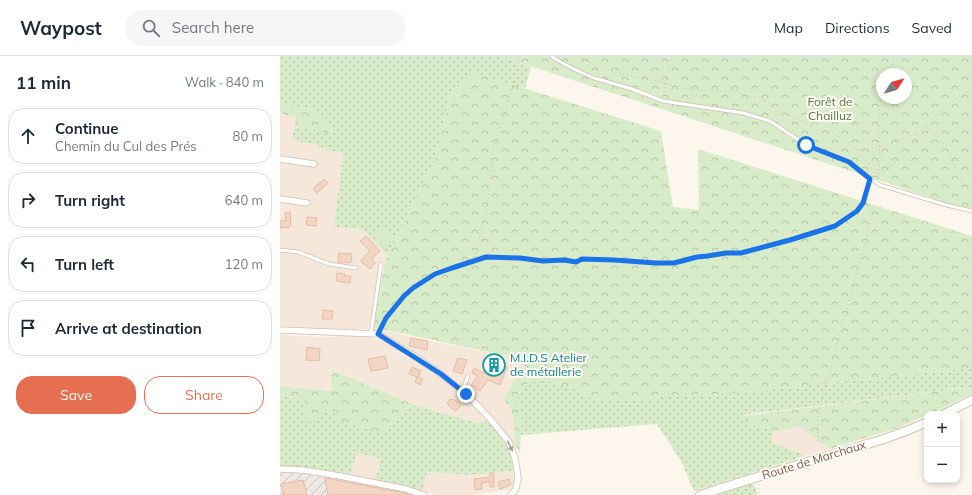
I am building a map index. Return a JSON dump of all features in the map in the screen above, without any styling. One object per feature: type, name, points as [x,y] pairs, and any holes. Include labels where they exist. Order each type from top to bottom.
[{"type":"main road","points":[[950,411],[972,400]]},
{"type":"main road","name":"Route de Marchaux","points":[[700,495],[884,439],[924,423]]},
{"type":"street","points":[[280,159],[314,164]]},
{"type":"street","points":[[280,199],[308,204]]},
{"type":"street","points":[[280,330],[378,334],[427,364],[462,391],[491,420],[509,442],[515,458],[518,478],[516,489],[512,495]]},
{"type":"street","points":[[280,469],[303,470],[353,478],[424,495]]},
{"type":"lane","points":[[552,56],[555,59],[594,78],[632,89],[663,101],[743,113],[770,121],[806,145],[849,162],[880,185],[946,205],[972,211]]},
{"type":"lane","points":[[280,250],[298,252],[329,264],[356,268]]},
{"type":"lane","points":[[371,333],[381,264]]},
{"type":"lane","points":[[462,391],[468,376]]},
{"type":"path","points":[[473,262],[486,212],[491,176],[492,155],[512,88],[515,68],[521,56]]},
{"type":"path","points":[[579,56],[602,69],[665,83],[678,88],[711,91],[737,90],[743,96],[760,97],[778,110],[808,124],[814,130],[830,131],[844,140],[864,158],[878,174]]},
{"type":"path","points":[[663,101],[665,83],[672,56]]},
{"type":"path","points":[[892,68],[894,56]]},
{"type":"path","points":[[855,150],[880,147],[917,134],[954,99],[972,89]]},
{"type":"path","points":[[878,174],[880,161],[878,124],[880,104]]},
{"type":"path","points":[[924,127],[947,146],[952,164],[972,195]]},
{"type":"path","points":[[378,334],[386,318],[404,296],[413,288],[435,274],[486,257],[520,258],[543,261],[564,260],[576,262],[582,259],[674,263],[697,257],[726,253],[741,253],[835,226],[857,211],[863,203],[870,179],[889,168],[913,148],[917,134]]},
{"type":"path","points":[[818,441],[818,414],[871,221],[869,210],[864,199]]},
{"type":"path","points":[[757,477],[759,495]]},
{"type":"shaded area","points":[[280,113],[297,118],[293,140],[319,145],[318,148],[343,153],[334,227],[364,230],[388,256],[384,266],[379,266],[369,329],[312,329],[280,326]]},
{"type":"shaded area","points":[[373,327],[411,337],[525,360],[523,368],[514,376],[512,384],[505,393],[504,398],[512,412],[515,445],[466,388],[425,358],[424,359],[395,341],[373,331]]},
{"type":"shaded area","points":[[280,334],[296,336],[336,337],[337,335],[370,337],[392,345],[398,349],[397,352],[431,372],[431,370],[462,392],[488,421],[477,423],[415,405],[333,370],[332,391],[280,386]]},
{"type":"shaded area","points":[[799,426],[829,449],[806,456],[771,442],[774,431]]},
{"type":"shaded area","points":[[358,453],[381,459],[375,480],[350,474]]},
{"type":"shaded area","points":[[280,467],[345,473],[404,486],[406,495],[280,495]]},
{"type":"shaded area","points":[[513,471],[515,486],[512,491],[503,490],[475,495],[436,495],[422,491],[426,472],[469,475]]},
{"type":"green space","points":[[280,56],[500,56],[531,67],[525,89],[475,73],[450,95],[434,164],[420,189],[388,256],[364,230],[334,227],[343,153],[318,148],[318,145],[292,140],[295,126],[333,133],[323,112],[280,103]]},
{"type":"green space","name":"Forêt de Chailluz","points":[[500,56],[972,56],[972,212],[896,186]]},
{"type":"green space","points":[[475,73],[661,131],[673,207],[699,210],[698,149],[972,236],[972,368],[704,396],[668,396],[641,400],[612,401],[593,399],[570,387],[542,379],[525,385],[517,396],[522,414],[520,453],[515,445],[512,412],[504,398],[512,384],[513,378],[523,368],[525,360],[373,327],[384,266],[420,189],[434,164],[450,95]]},
{"type":"green space","points":[[280,103],[323,112],[333,134],[295,126],[296,118],[280,113]]},
{"type":"green space","points":[[384,229],[390,232],[393,238],[390,244],[384,247],[378,244],[375,238],[378,232]]},
{"type":"green space","points":[[972,368],[972,387],[742,415],[751,425],[774,431],[771,442],[806,456],[694,491],[681,461],[657,424],[521,435],[522,414],[517,396],[525,385],[542,379],[570,387],[593,399],[612,401],[641,400],[668,396],[704,396]]},
{"type":"green space","points":[[332,370],[415,405],[379,433],[334,420],[335,412],[326,409],[310,422],[303,416],[308,402],[280,394],[280,386],[332,391]]},
{"type":"green space","points":[[972,387],[972,394],[935,411],[924,411],[924,416],[901,427],[829,449],[799,426],[774,431],[751,425],[742,416]]},
{"type":"green space","points":[[280,394],[335,412],[379,433],[415,405],[477,423],[488,421],[506,443],[513,461],[513,471],[469,475],[427,472],[422,491],[375,480],[381,459],[358,453],[350,474],[280,467]]},
{"type":"green space","points":[[751,483],[756,487],[757,495],[712,495]]},
{"type":"building","points":[[324,179],[328,183],[317,193],[313,189]]},
{"type":"building","points":[[290,212],[291,226],[280,228],[280,221],[286,221],[285,213]]},
{"type":"building","points":[[307,217],[317,218],[316,226],[306,225]]},
{"type":"building","points":[[366,236],[380,251],[372,259],[375,263],[370,269],[362,263],[361,260],[370,251],[360,241]]},
{"type":"building","points":[[339,253],[352,254],[351,263],[341,263],[338,261]]},
{"type":"building","points":[[337,273],[345,274],[345,276],[351,276],[350,283],[336,281]]},
{"type":"building","points":[[323,310],[333,311],[332,319],[322,319]]},
{"type":"building","points":[[411,338],[428,341],[427,350],[409,346]]},
{"type":"building","points":[[307,347],[320,349],[319,361],[306,360]]},
{"type":"building","points":[[385,356],[388,368],[371,371],[368,359]]},
{"type":"building","points":[[490,357],[502,361],[501,365],[507,367],[500,385],[488,380],[480,391],[471,385],[478,376],[472,373],[474,368],[484,373]]},
{"type":"building","points":[[458,358],[467,360],[462,374],[453,371]]},
{"type":"building","points":[[412,367],[421,371],[418,377],[423,379],[420,385],[415,382],[417,377],[409,374]]},
{"type":"building","points":[[450,399],[455,400],[461,405],[456,411],[447,403]]},
{"type":"building","points":[[490,473],[494,473],[494,487],[490,487],[490,482],[486,482],[481,483],[482,489],[475,490],[474,479],[490,477]]},
{"type":"building","points":[[325,478],[405,493],[411,495],[328,495]]},
{"type":"building","points":[[509,479],[511,485],[500,489],[498,482]]},
{"type":"building","points":[[303,480],[307,495],[284,495],[281,484]]},
{"type":"place","name":"M.I.D.S Atelier de métallerie","points":[[494,365]]},
{"type":"route","points":[[466,394],[441,374],[378,334],[386,318],[404,296],[413,288],[435,274],[486,257],[520,258],[543,261],[564,260],[576,262],[582,259],[674,263],[697,257],[726,253],[741,253],[835,226],[857,211],[863,203],[870,179],[849,162],[806,145]]}]
